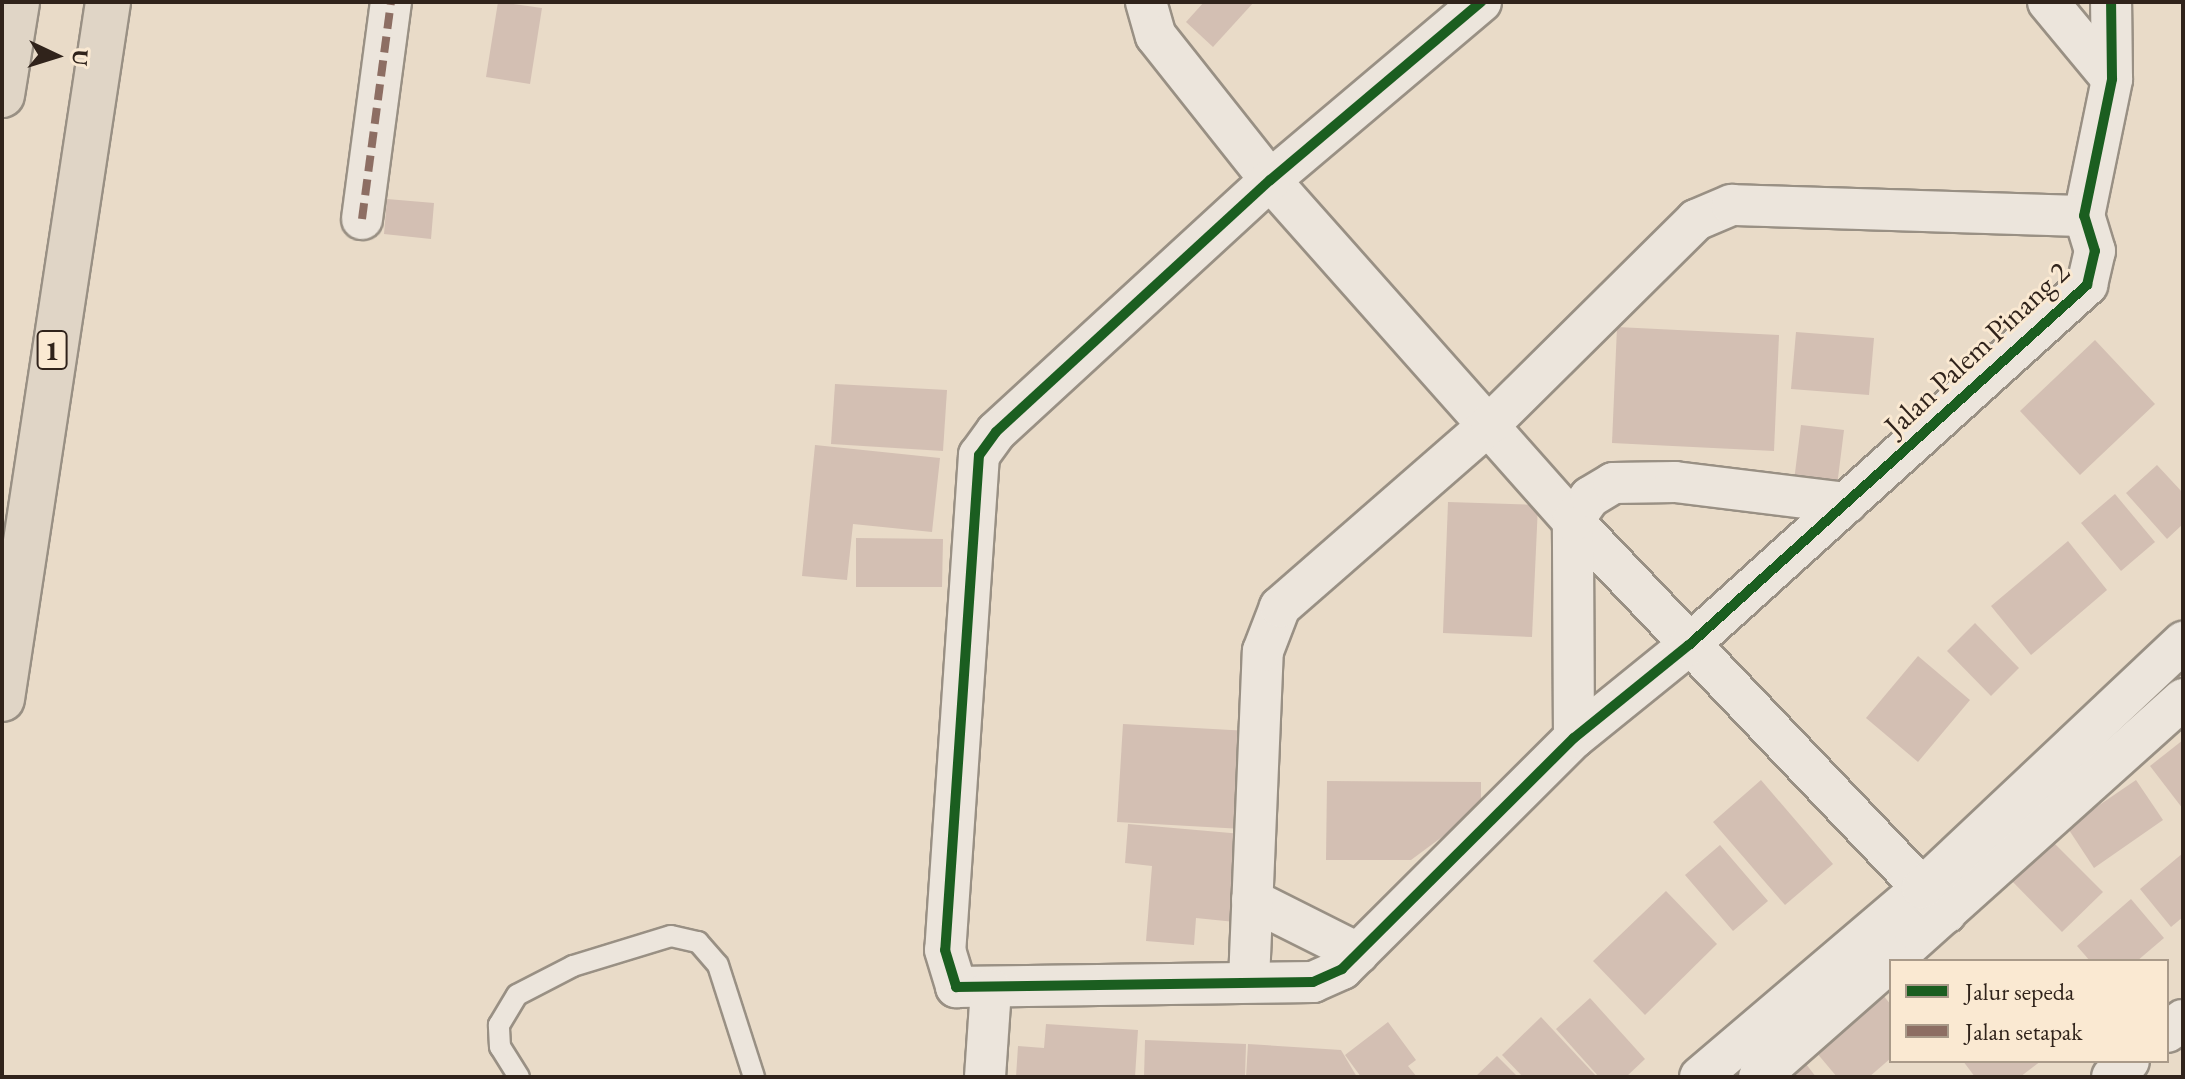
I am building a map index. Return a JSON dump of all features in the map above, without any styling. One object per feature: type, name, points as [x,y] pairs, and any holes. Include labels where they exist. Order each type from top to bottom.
[{"type":"highway","points":[[2,95],[17,2]]},
{"type":"highway","name":"1","points":[[2,699],[108,2]]},
{"type":"street","points":[[362,219],[391,2]]},
{"type":"street","points":[[1146,2],[1156,36],[1270,180],[1491,423],[1573,521],[1934,901]]},
{"type":"street","points":[[1270,180],[1481,2]]},
{"type":"street","points":[[2048,2],[2112,79]]},
{"type":"street","name":"Jalan Palem Pinang 2","points":[[1270,180],[996,432],[979,455],[945,950],[956,987],[991,989],[1313,982],[1358,953],[1574,738],[1689,645],[2087,285],[2095,251],[2084,216],[2112,79],[2111,2]]},
{"type":"street","points":[[1249,981],[1268,628],[1280,607],[1491,423],[1713,211],[1732,205],[2084,216]]},
{"type":"street","points":[[1574,738],[1573,521],[1590,497],[1613,483],[1675,482],[1847,503]]},
{"type":"street","points":[[1892,959],[1934,901],[2183,642]]},
{"type":"street","points":[[1700,1077],[1934,901],[2183,699]]},
{"type":"street","points":[[1252,900],[1358,953]]},
{"type":"street","points":[[1759,1077],[1889,963]]},
{"type":"street","points":[[985,1077],[991,989]]},
{"type":"street","points":[[2112,1077],[2127,1063]]},
{"type":"lane","points":[[519,1077],[500,1047],[499,1025],[517,995],[573,966],[671,936],[698,942],[718,965],[754,1077]]},
{"type":"building","points":[[498,2],[542,8],[530,84],[486,77]]},
{"type":"building","points":[[1204,2],[1254,2],[1213,47],[1186,22]]},
{"type":"building","points":[[387,199],[434,203],[431,239],[384,234]]},
{"type":"building","points":[[1617,327],[1779,335],[1774,451],[1612,443]]},
{"type":"building","points":[[1796,332],[1874,338],[1869,395],[1791,389]]},
{"type":"building","points":[[2095,340],[2155,404],[2080,475],[2020,411]]},
{"type":"building","points":[[835,384],[947,390],[943,451],[831,444]]},
{"type":"building","points":[[1801,425],[1844,430],[1837,486],[1794,481]]},
{"type":"building","points":[[815,445],[940,458],[932,532],[853,524],[847,580],[802,576]]},
{"type":"building","points":[[2157,465],[2183,493],[2183,524],[2167,539],[2126,493]]},
{"type":"building","points":[[2115,494],[2155,542],[2121,571],[2081,523]]},
{"type":"building","points":[[1448,502],[1538,505],[1532,637],[1443,633]]},
{"type":"building","points":[[856,538],[943,539],[942,587],[856,587]]},
{"type":"building","points":[[2068,541],[2107,590],[2031,655],[1991,606]]},
{"type":"building","points":[[1975,623],[2019,668],[1991,696],[1947,651]]},
{"type":"building","points":[[1918,656],[1970,700],[1918,762],[1866,718]]},
{"type":"building","points":[[1123,724],[1249,731],[1243,829],[1117,822]]},
{"type":"building","points":[[2183,740],[2183,809],[2150,766]]},
{"type":"building","points":[[1761,780],[1833,864],[1785,905],[1713,822]]},
{"type":"building","points":[[2136,780],[2163,820],[2094,868],[2067,827]]},
{"type":"building","points":[[1327,781],[1481,782],[1481,808],[1411,860],[1326,860]]},
{"type":"building","points":[[1128,824],[1242,834],[1235,922],[1196,918],[1194,945],[1146,941],[1152,866],[1125,863]]},
{"type":"building","points":[[2048,837],[2103,892],[2062,932],[2008,877]]},
{"type":"building","points":[[1720,845],[1768,901],[1733,931],[1685,875]]},
{"type":"building","points":[[2183,853],[2183,917],[2171,927],[2140,889]]},
{"type":"building","points":[[1666,891],[1717,944],[1645,1015],[1593,961]]},
{"type":"building","points":[[2131,899],[2164,938],[2139,959],[2088,959],[2077,946]]},
{"type":"building","points":[[1883,995],[1889,1002],[1889,1060],[1869,1077],[1837,1077],[1816,1052]]},
{"type":"building","points":[[1590,998],[1645,1059],[1626,1077],[1599,1077],[1556,1029]]},
{"type":"building","points":[[1541,1017],[1597,1077],[1523,1077],[1502,1055]]},
{"type":"building","points":[[1388,1022],[1416,1060],[1408,1066],[1417,1077],[1361,1077],[1345,1055]]},
{"type":"building","points":[[1046,1024],[1138,1030],[1135,1077],[1016,1077],[1018,1046],[1044,1048]]},
{"type":"building","points":[[1145,1040],[1246,1044],[1245,1077],[1144,1077]]},
{"type":"building","points":[[1248,1044],[1341,1050],[1357,1077],[1246,1077]]},
{"type":"building","points":[[1497,1056],[1518,1077],[1475,1077]]},
{"type":"building","points":[[1964,1063],[2038,1063],[2020,1077],[1975,1077]]},
{"type":"building","points":[[1806,1064],[1816,1077],[1791,1077]]},
{"type":"marked path","points":[[362,219],[391,2]]},
{"type":"cycle path","points":[[1481,2],[1270,180],[996,432],[979,455],[945,950],[956,987],[1313,982],[1342,969],[1574,738],[1689,645],[2087,285],[2095,251],[2084,216],[2112,79],[2111,2]]}]
